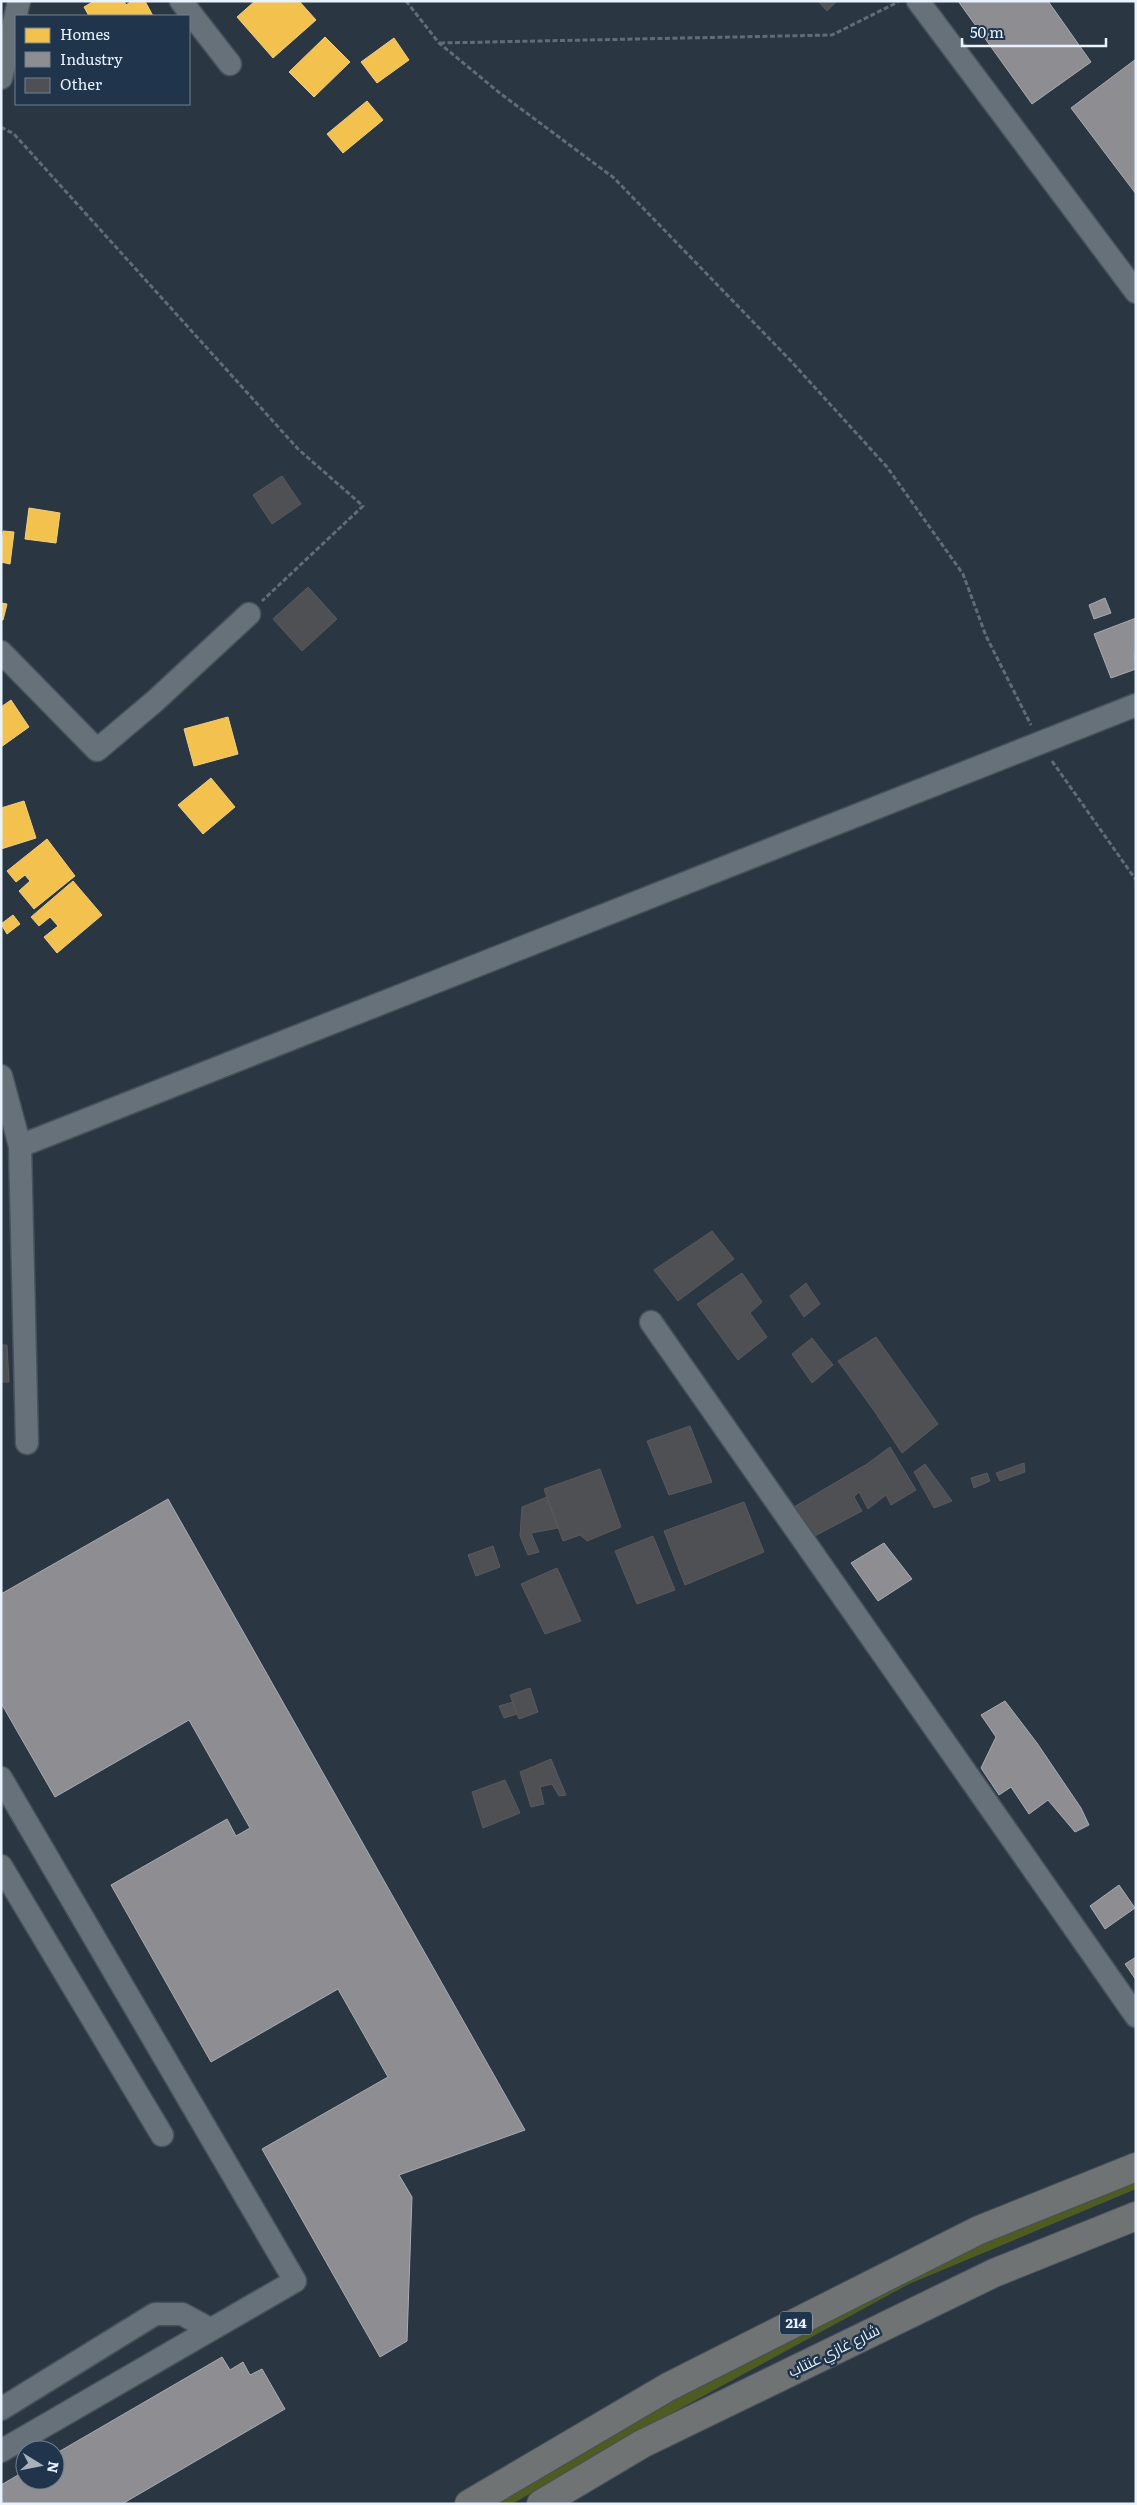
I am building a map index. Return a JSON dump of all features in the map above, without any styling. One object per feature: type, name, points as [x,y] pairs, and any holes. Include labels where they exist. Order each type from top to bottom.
[{"type":"highway","name":"214","points":[[469,2504],[668,2387],[979,2230],[1136,2167]]},
{"type":"highway","name":"شارع غازي عنتاب","points":[[540,2504],[642,2444],[994,2273],[1136,2216]]},
{"type":"street","points":[[16,15],[19,1]]},
{"type":"street","points":[[181,1],[230,64]]},
{"type":"street","points":[[918,1],[1136,292]]},
{"type":"street","points":[[1,78],[15,18]]},
{"type":"street","points":[[1,652],[98,750],[156,701],[249,614]]},
{"type":"street","points":[[20,1146],[1136,705]]},
{"type":"street","points":[[1,1076],[20,1146],[27,1443]]},
{"type":"street","points":[[651,1322],[1136,2016]]},
{"type":"street","points":[[1,1778],[295,2281],[210,2328],[1,2451]]},
{"type":"street","points":[[1,1866],[162,2135]]},
{"type":"street","points":[[1,2409],[155,2314],[182,2314],[210,2328]]},
{"type":"path","points":[[406,1],[439,43],[501,94],[614,178],[790,360],[887,467],[963,574],[986,636],[1040,743],[1136,880]]},
{"type":"path","points":[[439,43],[832,35],[899,1]]},
{"type":"path","points":[[1,127],[14,134],[298,449],[363,506],[249,614]]},
{"type":"green space","points":[[1136,2179],[1136,2189],[909,2284],[685,2406],[512,2504],[490,2504],[666,2402],[913,2271]]},
{"type":"building: Homes","points":[[94,1],[124,1],[126,5],[132,1],[145,1],[152,15],[88,15],[84,7]]},
{"type":"building: Homes","points":[[255,1],[299,1],[316,20],[273,58],[237,17]]},
{"type":"building: Homes","points":[[325,37],[350,62],[314,97],[289,72]]},
{"type":"building: Homes","points":[[394,38],[409,60],[377,83],[361,62]]},
{"type":"building: Homes","points":[[367,101],[383,120],[343,153],[327,134]]},
{"type":"building: Homes","points":[[29,508],[60,513],[56,543],[25,539]]},
{"type":"building: Homes","points":[[3,531],[14,532],[10,564],[1,562]]},
{"type":"building: Homes","points":[[1,603],[7,604],[3,620],[1,620]]},
{"type":"building: Homes","points":[[11,700],[29,727],[1,747],[1,707]]},
{"type":"building: Homes","points":[[228,717],[238,754],[194,766],[184,729]]},
{"type":"building: Homes","points":[[211,778],[235,807],[203,834],[178,805]]},
{"type":"building: Homes","points":[[24,801],[36,838],[1,849],[1,808]]},
{"type":"building: Homes","points":[[47,839],[75,876],[34,909],[19,891],[30,881],[25,875],[16,882],[7,871]]},
{"type":"building: Homes","points":[[73,881],[102,915],[57,953],[44,937],[58,926],[50,917],[39,926],[31,917]]},
{"type":"building: Homes","points":[[13,915],[20,924],[7,934],[1,924]]},
{"type":"building: Industry","points":[[958,1],[1048,1],[1091,62],[1032,104]]},
{"type":"building: Industry","points":[[1136,59],[1136,194],[1071,108]]},
{"type":"building: Industry","points":[[1105,598],[1111,613],[1094,619],[1089,605]]},
{"type":"building: Industry","points":[[1136,618],[1136,651],[1134,652],[1136,669],[1111,678],[1094,634]]},
{"type":"building: Industry","points":[[168,1499],[525,2130],[399,2175],[412,2197],[407,2341],[380,2357],[262,2149],[388,2077],[338,1989],[211,2062],[111,1885],[227,1819],[236,1836],[250,1828],[189,1720],[55,1797],[1,1703],[1,1594]]},
{"type":"building: Industry","points":[[884,1543],[912,1579],[878,1601],[851,1563]]},
{"type":"building: Industry","points":[[1005,1701],[1037,1743],[1081,1808],[1089,1825],[1075,1832],[1048,1800],[1029,1814],[1011,1787],[999,1795],[981,1768],[996,1737],[981,1715]]},
{"type":"building: Industry","points":[[1119,1885],[1135,1908],[1105,1929],[1090,1906]]},
{"type":"building: Industry","points":[[1136,1957],[1136,1980],[1125,1964]]},
{"type":"building: Industry","points":[[222,2357],[230,2370],[243,2362],[250,2375],[262,2369],[285,2409],[122,2504],[1,2504],[1,2485],[15,2477],[15,2490],[65,2490],[65,2448]]},
{"type":"building: Other","points":[[818,1],[837,1],[827,11]]},
{"type":"building: Other","points":[[282,476],[301,504],[272,524],[253,495]]},
{"type":"building: Other","points":[[308,587],[337,619],[302,651],[273,619]]},
{"type":"building: Other","points":[[712,1231],[734,1259],[678,1301],[654,1270]]},
{"type":"building: Other","points":[[742,1273],[762,1302],[750,1313],[767,1337],[738,1360],[697,1304]]},
{"type":"building: Other","points":[[806,1283],[820,1304],[804,1317],[790,1296]]},
{"type":"building: Other","points":[[876,1337],[938,1424],[902,1453],[838,1361]]},
{"type":"building: Other","points":[[812,1338],[833,1365],[812,1383],[792,1354]]},
{"type":"building: Other","points":[[1,1345],[7,1345],[9,1382],[1,1382]]},
{"type":"building: Other","points":[[690,1426],[712,1482],[669,1495],[647,1441]]},
{"type":"building: Other","points":[[890,1447],[916,1490],[891,1505],[886,1495],[868,1509],[859,1492],[854,1497],[862,1511],[813,1537],[794,1507],[867,1464]]},
{"type":"building: Other","points":[[1024,1463],[1025,1472],[1000,1481],[996,1473]]},
{"type":"building: Other","points":[[925,1464],[952,1501],[934,1508],[914,1472]]},
{"type":"building: Other","points":[[600,1469],[621,1527],[587,1541],[580,1535],[563,1541],[544,1489]]},
{"type":"building: Other","points":[[987,1473],[990,1481],[974,1488],[971,1478]]},
{"type":"building: Other","points":[[547,1497],[558,1528],[531,1533],[539,1552],[528,1555],[520,1536],[522,1507]]},
{"type":"building: Other","points":[[744,1502],[764,1552],[685,1585],[664,1531]]},
{"type":"building: Other","points":[[653,1536],[675,1590],[637,1604],[615,1551]]},
{"type":"building: Other","points":[[493,1546],[500,1567],[476,1576],[468,1555]]},
{"type":"building: Other","points":[[557,1568],[581,1621],[545,1634],[521,1584]]},
{"type":"building: Other","points":[[530,1688],[538,1712],[519,1719],[510,1695]]},
{"type":"building: Other","points":[[513,1702],[517,1714],[504,1718],[499,1706]]},
{"type":"building: Other","points":[[551,1759],[566,1795],[559,1796],[552,1784],[540,1787],[544,1804],[531,1807],[520,1772]]},
{"type":"building: Other","points":[[505,1780],[520,1813],[483,1828],[472,1792]]}]
